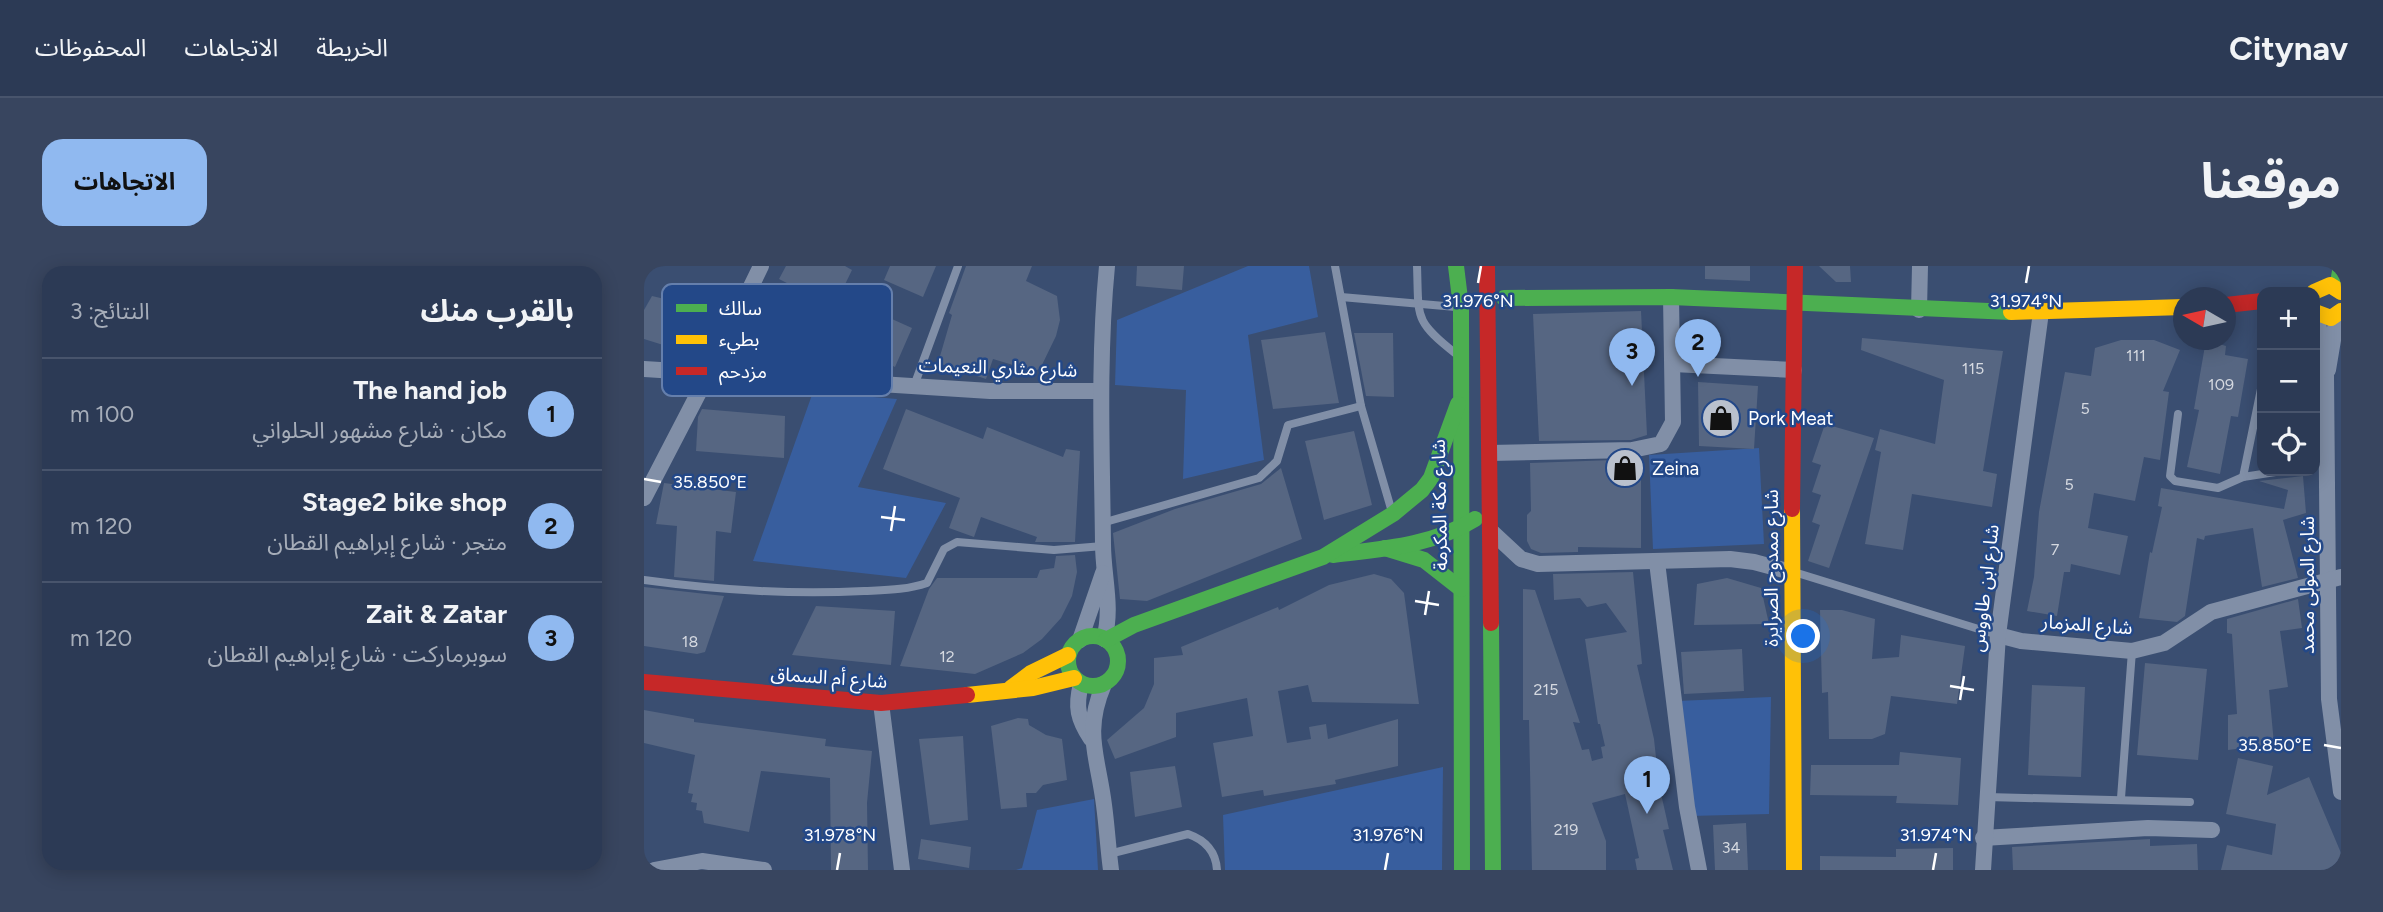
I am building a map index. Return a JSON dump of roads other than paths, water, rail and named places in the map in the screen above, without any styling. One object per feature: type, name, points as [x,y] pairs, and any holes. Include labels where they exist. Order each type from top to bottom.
[{"type":"street","points":[[752,284],[761,266]]},
{"type":"street","points":[[1105,639],[1108,607],[1103,573],[1099,391],[1107,266]]},
{"type":"street","name":"شارع مكة المكرمة","points":[[1458,266],[1461,305],[1459,401],[1462,870]]},
{"type":"street","points":[[1487,266],[1492,532],[1493,870]]},
{"type":"street","name":"شارع ممدوح الصرايرة","points":[[1794,870],[1791,572],[1795,266]]},
{"type":"street","points":[[1919,310],[1920,266]]},
{"type":"street","points":[[2325,266],[2329,290]]},
{"type":"street","points":[[2329,290],[2341,266]]},
{"type":"street","points":[[1490,403],[1505,277]]},
{"type":"street","points":[[1504,298],[1671,297],[1919,310],[2041,312],[2173,307]]},
{"type":"street","points":[[1490,453],[1632,450],[1661,444],[1673,422],[1671,297]]},
{"type":"street","points":[[2236,304],[2257,303]]},
{"type":"street","name":"شارع ابن طاووس","points":[[1983,870],[1985,797],[1998,635],[2041,312]]},
{"type":"street","points":[[2320,314],[2331,318],[2339,313]]},
{"type":"street","name":"شارع المولى محمد","points":[[2339,313],[2326,376],[2321,465],[2335,579],[2335,761],[2341,792]]},
{"type":"street","name":"شارع المولى محمد","points":[[2320,338],[2326,376]]},
{"type":"street","points":[[1673,364],[1794,370]]},
{"type":"street","name":"شارع مثاري النعيمات","points":[[644,369],[662,370]]},
{"type":"street","name":"شارع مثاري النعيمات","points":[[892,384],[1035,393],[1099,391]]},
{"type":"street","points":[[644,498],[697,396]]},
{"type":"street","points":[[1105,639],[1134,625],[1323,557],[1393,514],[1422,490],[1430,478],[1459,401]]},
{"type":"street","points":[[1323,557],[1385,548],[1461,528],[1478,516],[1491,499]]},
{"type":"street","points":[[1492,532],[1521,559],[1538,564],[1730,559],[1791,572]]},
{"type":"street","points":[[1385,548],[1424,560],[1461,589]]},
{"type":"street","points":[[1657,562],[1687,807],[1699,870]]},
{"type":"street","points":[[1103,573],[1080,640],[1068,654],[1069,671],[1077,681],[1091,687],[1104,684]]},
{"type":"street","name":"شارع المزمار","points":[[1998,635],[2021,640],[2132,651],[2164,643],[2211,612],[2335,579]]},
{"type":"street","points":[[1116,654],[1198,604]]},
{"type":"street","points":[[1080,640],[1096,636],[1105,639],[1116,654],[1116,671],[1104,684],[1097,701],[1091,739],[1104,805],[1110,862]]},
{"type":"street","name":"شارع أم السماق","points":[[1011,688],[1031,673],[1068,654]]},
{"type":"street","name":"شارع أم السماق","points":[[644,681],[881,703],[928,701],[1077,681]]},
{"type":"street","points":[[1077,681],[1076,706],[1081,723],[1091,739]]},
{"type":"street","points":[[881,703],[902,870]]},
{"type":"street","points":[[1983,838],[2148,828],[2212,831]]},
{"type":"street","points":[[654,870],[702,860],[764,870]]},
{"type":"lane","points":[[914,386],[958,266]]},
{"type":"lane","points":[[1335,266],[1361,405],[1393,514]]},
{"type":"lane","points":[[1417,266],[1418,303],[1427,331],[1460,356]]},
{"type":"lane","points":[[1340,297],[1461,305]]},
{"type":"lane","points":[[1102,523],[1259,478],[1278,461],[1288,425],[1361,405]]},
{"type":"lane","points":[[2243,477],[2257,408]]},
{"type":"lane","points":[[2178,414],[2170,476],[2175,481],[2217,488],[2243,477],[2257,475]]},
{"type":"lane","points":[[644,580],[719,590],[839,593],[912,588],[927,583],[944,549],[957,542],[1054,550],[1102,546]]},
{"type":"lane","points":[[1791,572],[1998,635]]},
{"type":"lane","points":[[2121,798],[2132,651]]},
{"type":"lane","points":[[1985,797],[2121,798],[2190,802]]},
{"type":"lane","points":[[1110,862],[1188,834],[1207,845],[1216,859],[1217,870]]},
{"type":"place","name":"Stage2 bike shop","points":[[1698,377]]},
{"type":"place","name":"Zait & Zatar","points":[[1632,386]]},
{"type":"place","name":"Pork Meat","points":[[1721,418]]},
{"type":"place","name":"Zeina","points":[[1625,468]]},
{"type":"place","name":"The hand job","points":[[1647,814]]}]
